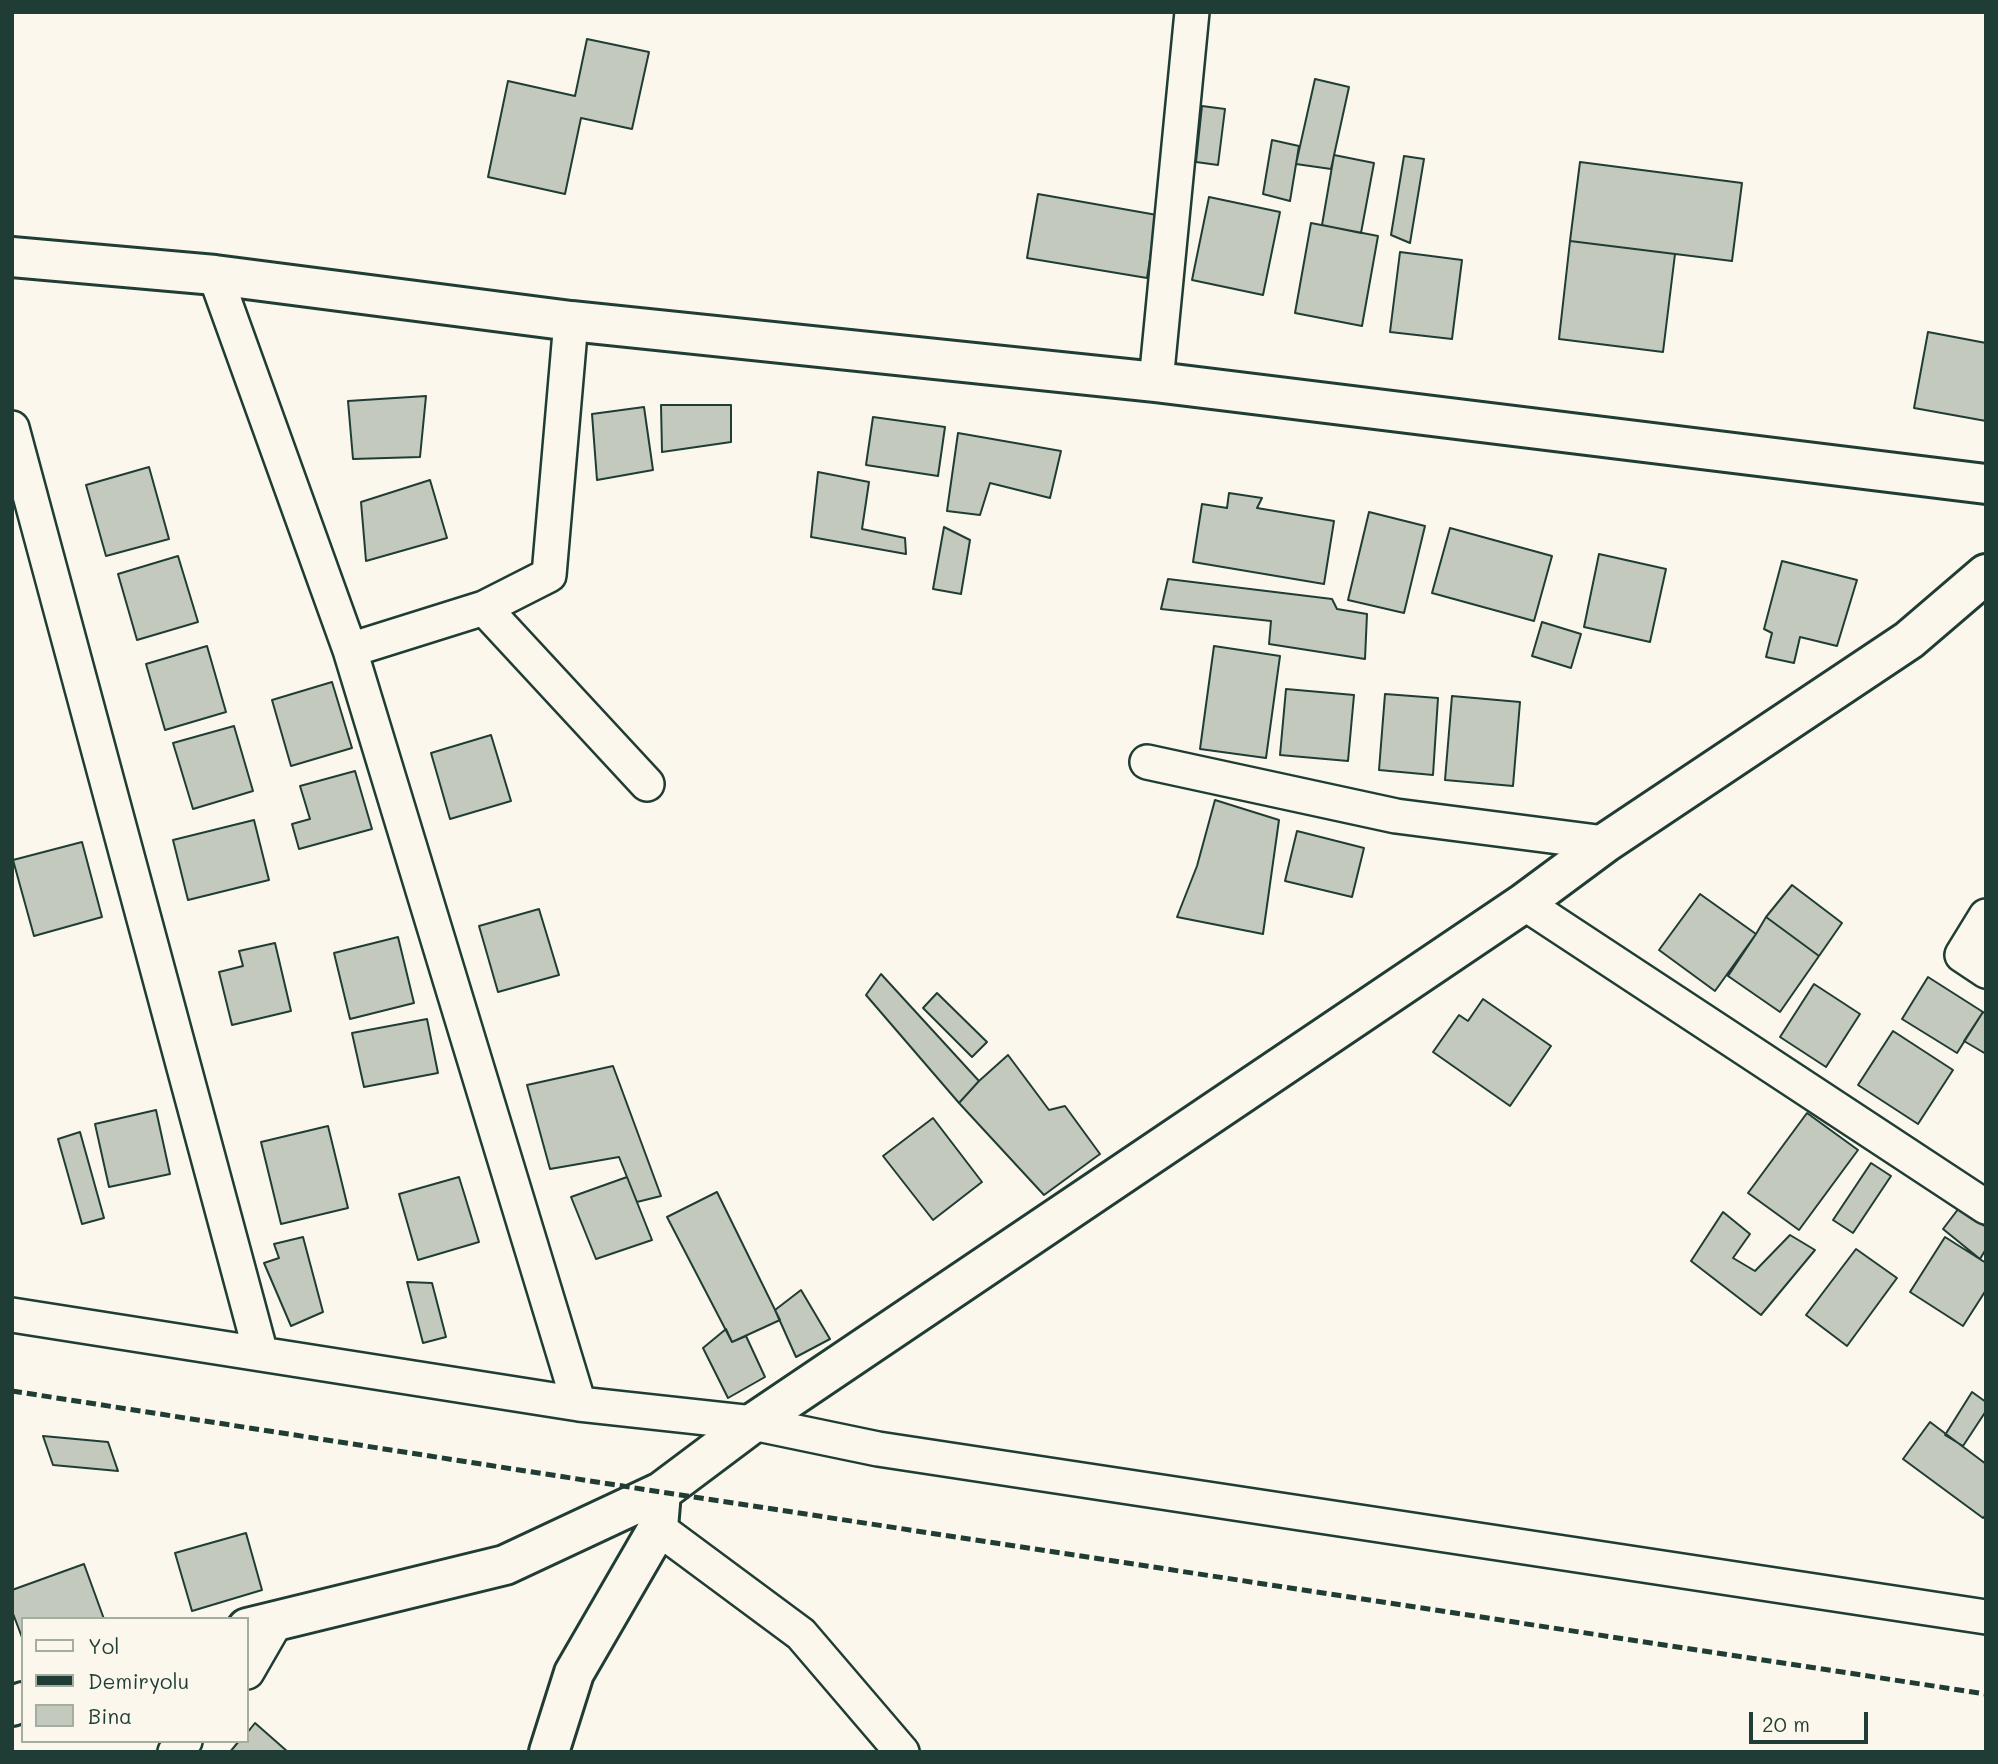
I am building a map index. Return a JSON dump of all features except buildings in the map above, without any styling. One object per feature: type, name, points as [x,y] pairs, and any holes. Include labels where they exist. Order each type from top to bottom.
[{"type":"street","points":[[1156,382],[1192,12]]},
{"type":"street","points":[[12,257],[215,275],[571,321],[1156,382],[1986,484]]},
{"type":"street","points":[[215,275],[349,650],[579,1404]]},
{"type":"street","points":[[349,650],[484,608],[549,575],[571,321]]},
{"type":"street","points":[[12,428],[261,1354]]},
{"type":"street","points":[[549,1752],[574,1673],[659,1510],[753,1423],[1524,903],[1605,843],[1909,640],[1986,575]]},
{"type":"street","points":[[484,608],[647,783]]},
{"type":"street","points":[[1147,762],[1396,816],[1605,843]]},
{"type":"street","points":[[1524,903],[1986,1207]]},
{"type":"street","points":[[1986,916],[1962,955],[1986,971]]},
{"type":"street","points":[[12,1315],[579,1404],[753,1423],[878,1449],[1986,1617]]},
{"type":"street","points":[[248,1669],[262,1624],[505,1565],[659,1510]]},
{"type":"street","points":[[659,1510],[801,1634],[902,1752]]},
{"type":"railway","points":[[12,1391],[1986,1694]]}]
